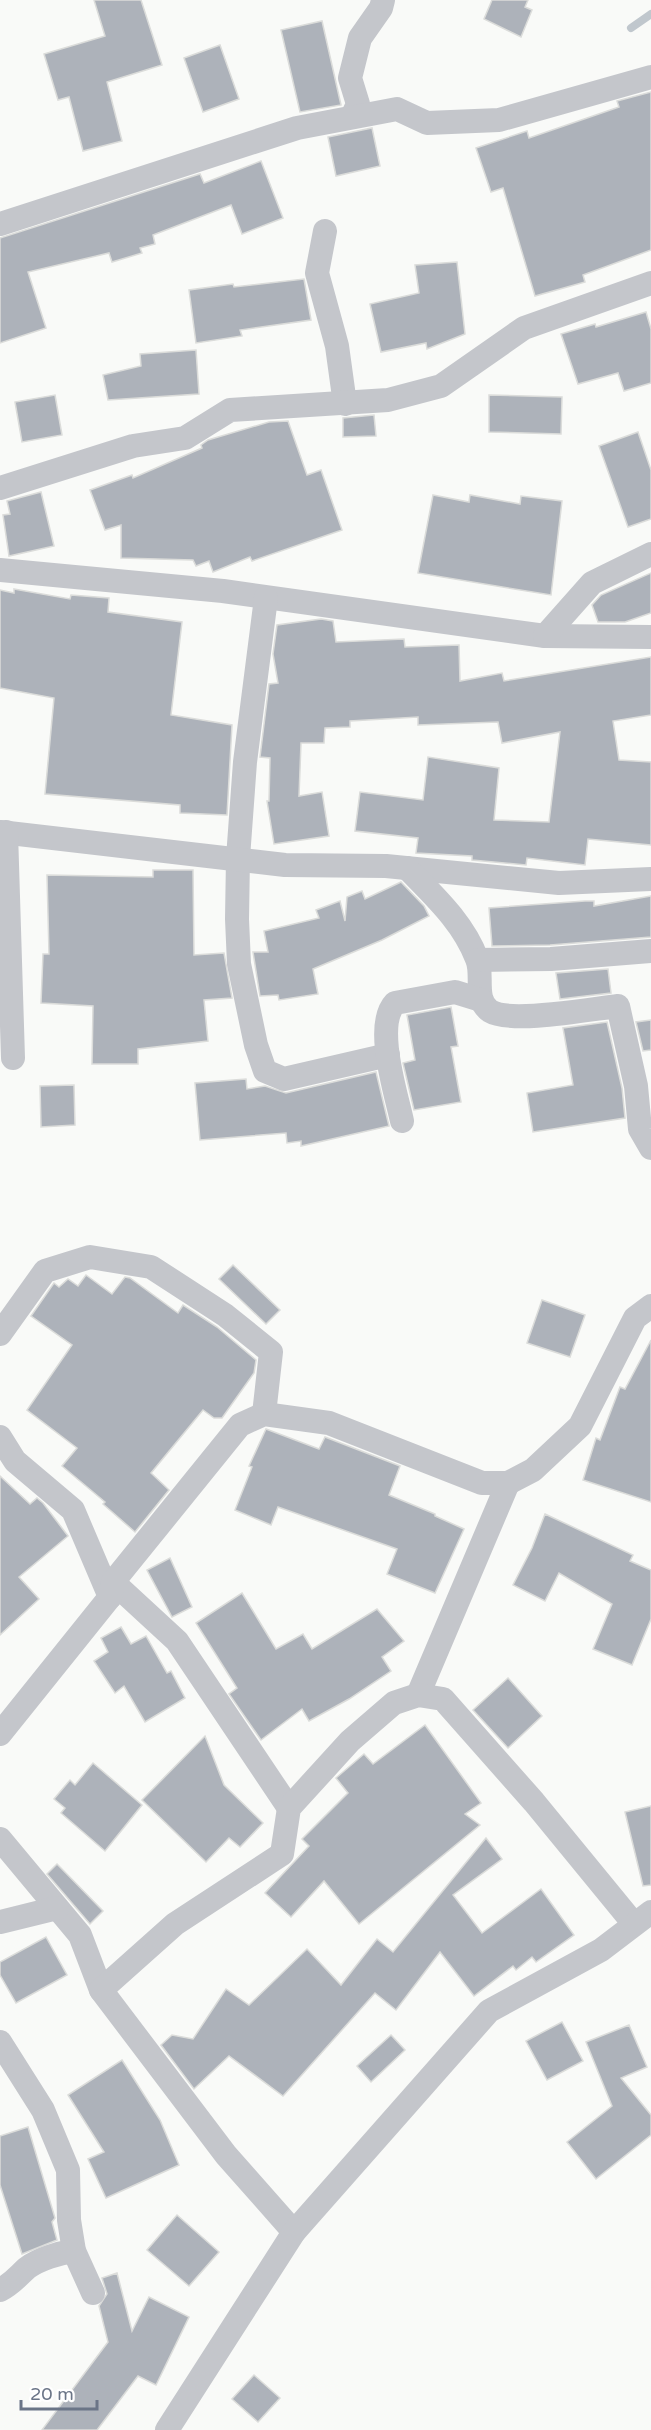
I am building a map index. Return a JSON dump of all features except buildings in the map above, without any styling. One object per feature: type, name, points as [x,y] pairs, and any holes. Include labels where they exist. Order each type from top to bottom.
[{"type":"street","points":[[352,117],[358,105],[350,78],[360,38],[381,8],[383,0]]},
{"type":"street","points":[[0,224],[297,128],[397,109],[427,123],[499,120],[651,77]]},
{"type":"street","points":[[325,231],[317,273],[337,346],[345,404]]},
{"type":"street","points":[[0,488],[133,446],[185,438],[230,410],[388,400],[441,386],[524,328],[651,283]]},
{"type":"street","points":[[545,636],[592,583],[651,554]]},
{"type":"street","points":[[0,570],[266,598],[545,636],[651,637]]},
{"type":"street","points":[[266,598],[245,762],[238,858],[239,964],[256,1045],[265,1071],[284,1079],[388,1055]]},
{"type":"street","points":[[13,1058],[3,832],[238,858],[285,866],[407,868],[559,883],[651,879]]},
{"type":"street","points":[[407,868],[452,914],[478,960],[481,1000]]},
{"type":"street","points":[[478,960],[551,959],[651,951]]},
{"type":"street","points":[[402,1121],[388,1055],[386,1022],[389,1010],[395,1003],[455,992],[481,1000],[490,1010],[509,1017],[618,1006],[636,1086],[640,1129],[651,1148]]},
{"type":"street","points":[[0,1334],[45,1270],[90,1257],[151,1267],[225,1315],[271,1352],[264,1414]]},
{"type":"street","points":[[0,1734],[240,1425],[264,1414],[329,1423],[482,1483],[508,1483],[533,1470],[580,1426],[634,1318],[651,1306]]},
{"type":"street","points":[[0,1437],[15,1461],[73,1510],[112,1589],[177,1641],[289,1808]]},
{"type":"street","points":[[418,1695],[508,1483]]},
{"type":"street","points":[[101,1990],[175,1924],[282,1854],[289,1808],[359,1733],[394,1703],[418,1695],[443,1699],[534,1802],[643,1918],[601,1950],[489,2011],[294,2232],[167,2430]]},
{"type":"street","points":[[0,1839],[80,1935],[101,1990],[226,2155],[294,2232]]},
{"type":"street","points":[[0,1922],[57,1908]]},
{"type":"street","points":[[0,2042],[44,2110],[68,2170],[69,2220],[74,2251],[93,2293]]},
{"type":"street","points":[[0,2290],[15,2282],[29,2267],[59,2253],[74,2251]]},
{"type":"waterway","points":[[631,28],[651,14]]}]
